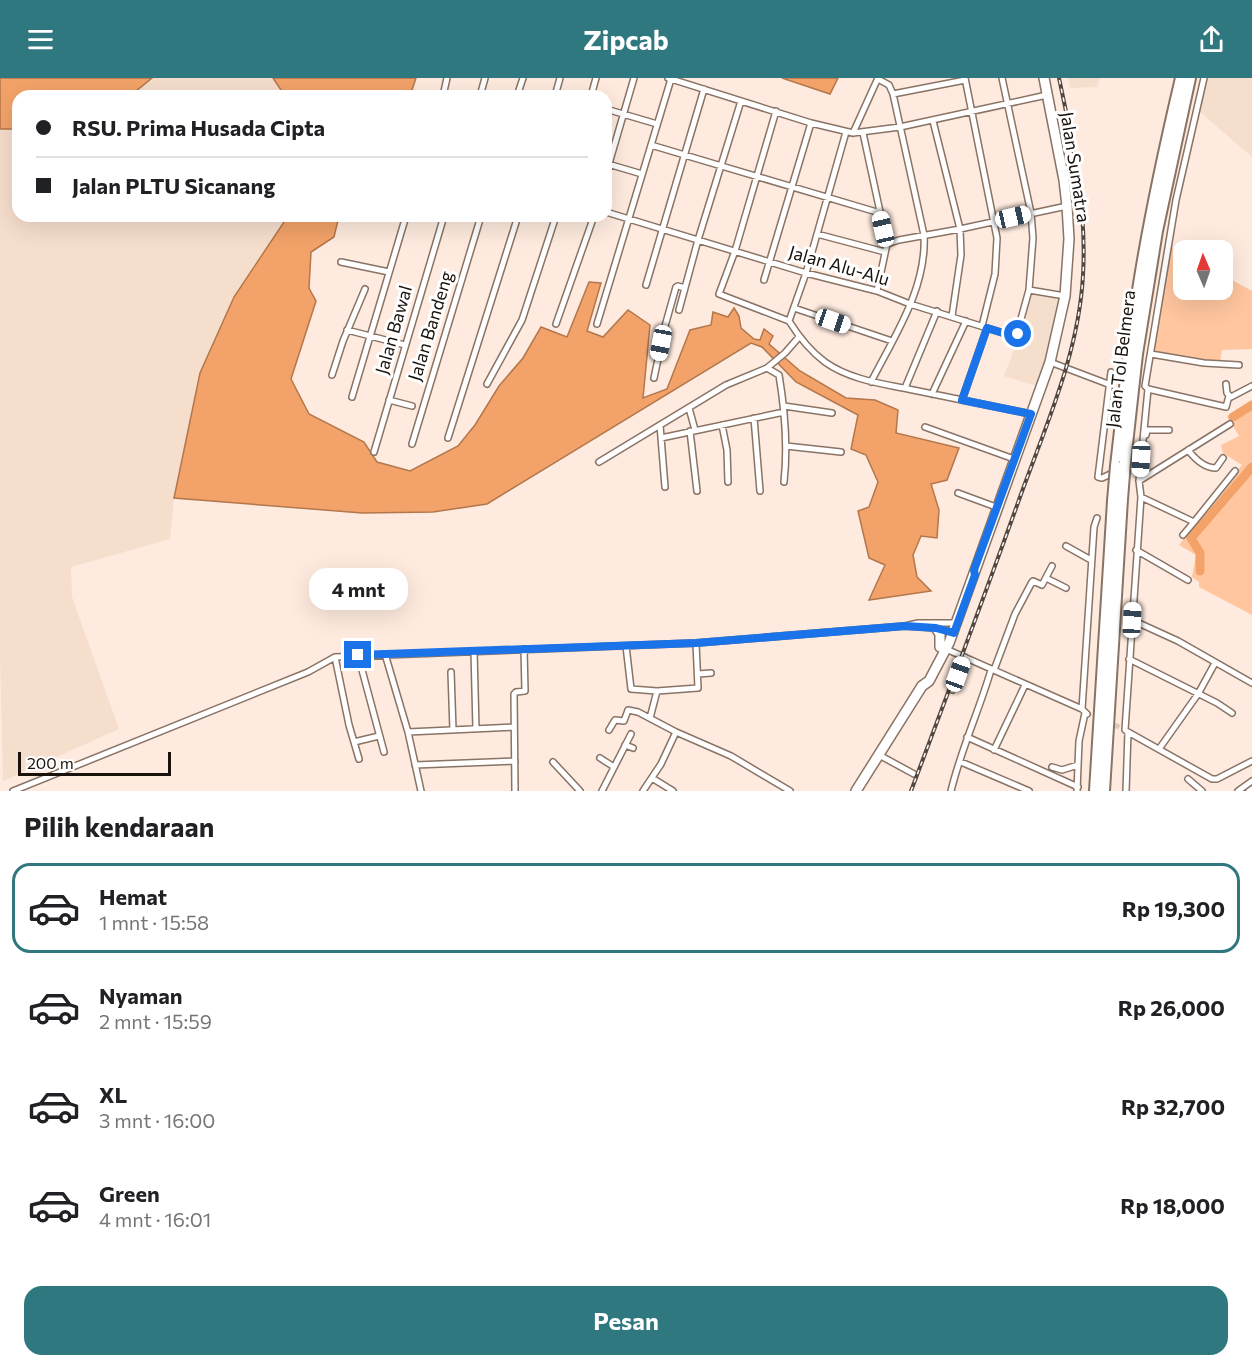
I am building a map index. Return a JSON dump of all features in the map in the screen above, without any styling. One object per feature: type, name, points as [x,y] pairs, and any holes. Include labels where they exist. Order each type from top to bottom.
[{"type":"highway","name":"Jalan Sumatra","points":[[856,791],[922,686],[924,678],[953,628],[970,573],[974,570],[1050,362],[1065,296],[1069,239],[1064,180],[1044,78]]},
{"type":"highway","name":"Jalan Tol Belmera","points":[[1095,791],[1121,464],[1139,283],[1164,151],[1181,78]]},
{"type":"highway","name":"Jalan Tol Belmera","points":[[1121,464],[1153,252],[1190,78]]},
{"type":"highway","name":"Jalan Tol Belmera","points":[[1104,791],[1118,500]]},
{"type":"highway","points":[[936,628],[943,648]]},
{"type":"street","points":[[612,149],[634,78]]},
{"type":"street","points":[[597,324],[669,78],[850,133],[900,127],[1047,95]]},
{"type":"street","points":[[789,321],[850,133],[878,78],[889,85],[893,94],[924,235],[922,267],[918,284],[871,382]]},
{"type":"street","points":[[925,78],[927,87]]},
{"type":"street","points":[[1002,78],[1031,213],[1033,249],[1029,290],[1065,296]]},
{"type":"street","points":[[1126,791],[1125,730],[1141,497],[1139,480],[1148,388],[1145,386],[1176,200],[1204,78]]},
{"type":"street","points":[[893,94],[965,79],[997,238],[992,291],[985,327],[962,400]]},
{"type":"street","points":[[646,285],[705,89]]},
{"type":"street","points":[[680,309],[698,240],[741,101]]},
{"type":"street","points":[[612,111],[657,124]]},
{"type":"street","points":[[776,111],[735,251],[719,294],[789,321],[811,351],[835,369],[871,382],[1031,414]]},
{"type":"street","points":[[933,120],[960,229],[961,255],[952,316]]},
{"type":"street","points":[[764,280],[811,123]]},
{"type":"street","points":[[863,133],[887,244],[877,291]]},
{"type":"street","points":[[651,145],[685,157],[880,213]]},
{"type":"street","points":[[612,165],[642,174]]},
{"type":"street","points":[[887,244],[1067,206]]},
{"type":"street","name":"Jalan Alu-Alu","points":[[612,214],[806,273],[877,291],[910,304],[1011,336],[1017,336],[1029,290]]},
{"type":"street","points":[[352,397],[404,222]]},
{"type":"street","name":"Jalan Bawal","points":[[374,452],[442,222]]},
{"type":"street","name":"Jalan Bandeng","points":[[411,444],[479,222]]},
{"type":"street","points":[[448,438],[516,222]]},
{"type":"street","points":[[487,384],[522,320],[554,222]]},
{"type":"street","points":[[556,324],[592,222]]},
{"type":"street","points":[[817,234],[885,252]]},
{"type":"street","points":[[340,262],[389,272]]},
{"type":"street","points":[[654,378],[676,287],[685,288]]},
{"type":"street","points":[[332,375],[364,289]]},
{"type":"street","points":[[794,309],[892,341]]},
{"type":"street","points":[[905,388],[937,311]]},
{"type":"street","points":[[932,394],[966,321]]},
{"type":"street","points":[[347,330],[405,345]]},
{"type":"street","points":[[599,462],[726,385],[770,366],[799,337]]},
{"type":"street","points":[[1151,354],[1204,363],[1239,365]]},
{"type":"street","points":[[1050,362],[1108,384]]},
{"type":"street","points":[[770,366],[779,375],[784,409],[786,446],[784,482]]},
{"type":"street","points":[[1111,372],[1098,477],[1102,478],[1141,458]]},
{"type":"street","points":[[1148,388],[1226,406],[1229,396],[1227,384]]},
{"type":"street","points":[[1229,396],[1234,396],[1252,386]]},
{"type":"street","points":[[389,400],[412,406]]},
{"type":"street","points":[[689,408],[693,430],[697,491]]},
{"type":"street","points":[[661,438],[754,418],[784,409],[832,413]]},
{"type":"street","points":[[754,418],[760,491]]},
{"type":"street","points":[[722,424],[727,450],[728,482]]},
{"type":"street","points":[[1139,480],[1230,424]]},
{"type":"street","points":[[660,425],[665,487]]},
{"type":"street","points":[[925,427],[1014,459]]},
{"type":"street","points":[[1143,437],[1147,430],[1169,430]]},
{"type":"street","points":[[786,446],[841,452]]},
{"type":"street","points":[[1188,450],[1197,461],[1213,469],[1223,458]]},
{"type":"street","points":[[1183,535],[1235,471]]},
{"type":"street","points":[[958,493],[996,507]]},
{"type":"street","points":[[1141,497],[1194,522]]},
{"type":"street","points":[[967,737],[1078,789],[1080,735],[1085,712],[1091,560],[1097,518]]},
{"type":"street","points":[[1066,546],[1091,560]]},
{"type":"street","points":[[1136,550],[1188,579]]},
{"type":"street","points":[[951,791],[967,737],[980,709],[1015,614],[1032,581],[1042,585],[1052,566]]},
{"type":"street","points":[[1046,578],[1066,588]]},
{"type":"street","points":[[1132,620],[1178,641],[1252,683]]},
{"type":"street","points":[[905,626],[918,623],[953,628]]},
{"type":"street","points":[[13,791],[308,672],[335,657],[696,643],[905,626],[953,628]]},
{"type":"street","points":[[626,646],[631,689],[657,691],[696,689],[699,686],[696,643]]},
{"type":"street","points":[[943,648],[1085,712]]},
{"type":"street","points":[[515,791],[514,694],[524,692],[526,688],[524,649]]},
{"type":"street","points":[[474,651],[476,729]]},
{"type":"street","points":[[385,654],[408,732],[422,791]]},
{"type":"street","points":[[358,655],[384,752]]},
{"type":"street","points":[[335,657],[359,759]]},
{"type":"street","points":[[952,690],[965,657]]},
{"type":"street","points":[[1129,659],[1232,713]]},
{"type":"street","points":[[1159,749],[1198,694],[1215,663]]},
{"type":"street","points":[[451,672],[453,730]]},
{"type":"street","points":[[698,674],[711,673]]},
{"type":"street","points":[[994,750],[1025,685]]},
{"type":"street","points":[[650,718],[657,691]]},
{"type":"street","points":[[609,730],[615,720],[624,721],[628,710],[638,712],[675,733],[731,756],[790,791]]},
{"type":"street","points":[[408,732],[514,727]]},
{"type":"street","points":[[1125,730],[1212,779],[1217,779],[1252,761]]},
{"type":"street","points":[[643,791],[661,764],[675,733]]},
{"type":"street","points":[[602,791],[631,734]]},
{"type":"street","points":[[354,742],[379,736]]},
{"type":"street","points":[[625,745],[633,748]]},
{"type":"street","points":[[879,755],[914,774]]},
{"type":"street","points":[[600,758],[614,767]]},
{"type":"street","points":[[415,765],[514,761]]},
{"type":"street","points":[[553,762],[580,791]]},
{"type":"street","points":[[961,762],[1029,791]]},
{"type":"street","points":[[1052,767],[1063,770],[1078,765]]},
{"type":"street","points":[[652,778],[673,791]]},
{"type":"street","points":[[1188,779],[1202,791]]},
{"type":"street","points":[[1238,791],[1252,781]]},
{"type":"shaded area","points":[[0,78],[152,78],[137,90],[12,90],[12,129],[0,129]]},
{"type":"shaded area","points":[[131,78],[295,78],[303,90],[118,90]]},
{"type":"shaded area","points":[[273,78],[416,78],[412,90],[281,90]]},
{"type":"shaded area","points":[[782,78],[838,78],[830,94]]},
{"type":"shaded area","points":[[1068,78],[1100,78],[1097,87],[1070,88]]},
{"type":"shaded area","points":[[1207,78],[1252,78],[1252,157],[1199,111]]},
{"type":"shaded area","points":[[0,105],[12,105],[12,222],[303,222],[193,470],[174,498],[170,539],[71,567],[72,597],[119,729],[3,781],[0,657]]},
{"type":"shaded area","points":[[284,222],[338,222],[334,237],[311,252],[309,288],[316,301],[291,379],[309,414],[364,442],[377,462],[410,471],[458,446],[475,425],[499,386],[523,358],[541,327],[567,337],[589,282],[601,283],[587,331],[603,337],[628,310],[650,325],[643,398],[667,389],[690,330],[711,325],[713,312],[728,317],[734,308],[739,316],[741,328],[754,339],[760,340],[764,329],[773,336],[769,344],[800,371],[846,398],[875,400],[898,410],[896,433],[959,448],[947,480],[931,484],[939,510],[937,538],[921,536],[913,555],[917,577],[931,591],[869,600],[885,565],[869,558],[858,511],[869,507],[878,482],[866,455],[851,449],[858,415],[796,382],[762,347],[751,343],[487,504],[433,512],[362,513],[174,498],[200,373],[234,297]]},
{"type":"shaded area","points":[[1170,246],[1173,248],[1173,300],[1233,300],[1233,281],[1252,291],[1252,349],[1222,350],[1220,363],[1200,362],[1152,352]]},
{"type":"shaded area","points":[[1029,290],[1065,296],[1048,361],[1037,386],[1004,376],[1018,339]]},
{"type":"shaded area","points":[[1252,400],[1252,615],[1199,587],[1199,582],[1192,577],[1196,555],[1179,545],[1242,465],[1223,453],[1221,445],[1239,436],[1227,416]]},
{"type":"waterway","points":[[1233,417],[1252,405]]},
{"type":"waterway","points":[[1200,571],[1200,553],[1191,538],[1252,467]]},
{"type":"tunnel","points":[[1108,722],[1121,728]]},
{"type":"railway","points":[[911,791],[1050,416],[1075,332],[1083,275],[1083,225],[1074,152],[1059,78]]},
{"type":"route","points":[[358,655],[696,643],[905,626],[936,628],[954,633],[996,507],[1031,414],[962,400],[987,328],[1016,337],[1018,334]]}]
